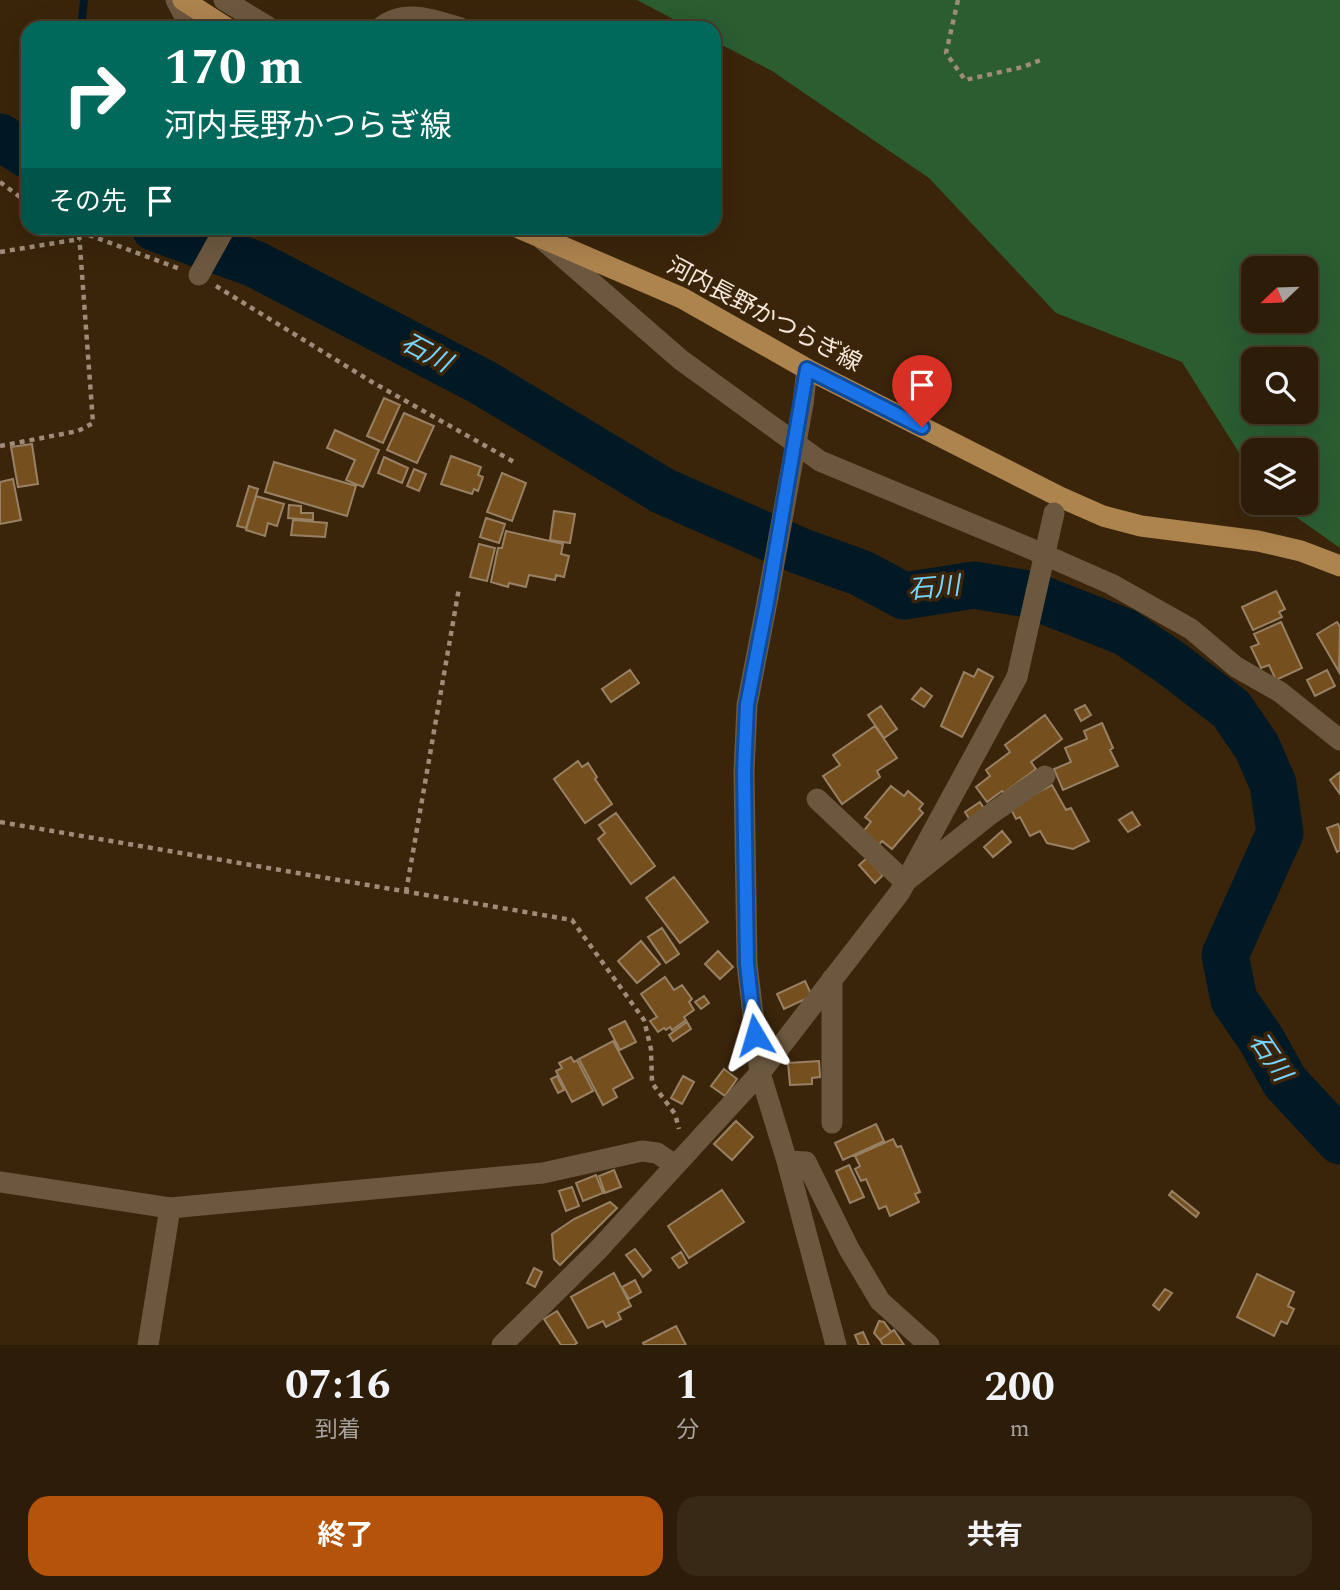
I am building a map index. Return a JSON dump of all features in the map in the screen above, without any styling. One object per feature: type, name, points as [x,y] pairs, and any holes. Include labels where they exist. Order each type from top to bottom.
[{"type":"main road","points":[[185,1],[216,21]]},
{"type":"main road","name":"河内長野かつらぎ線","points":[[539,236],[682,298],[1057,505],[1141,526],[1258,541],[1301,551],[1340,566]]},
{"type":"street","points":[[224,0],[258,21]]},
{"type":"street","points":[[185,1],[189,21]]},
{"type":"street","points":[[395,21],[422,16],[438,21]]},
{"type":"street","points":[[201,271],[221,235]]},
{"type":"street","points":[[539,236],[681,360],[820,461],[1111,584],[1191,629],[1236,667],[1280,692],[1340,740]]},
{"type":"street","points":[[807,369],[803,404],[747,705],[744,772],[747,964],[760,1073],[787,1161],[836,1345]]},
{"type":"street","points":[[502,1345],[598,1250],[760,1073],[905,882],[1017,677],[1057,505]]},
{"type":"street","points":[[905,882],[988,816],[1045,776]]},
{"type":"street","points":[[817,799],[905,882]]},
{"type":"street","points":[[832,979],[832,1123]]},
{"type":"street","points":[[0,1182],[170,1208],[543,1173],[642,1151],[681,1159]]},
{"type":"street","points":[[787,1161],[806,1162],[849,1249],[880,1301],[929,1345]]},
{"type":"street","points":[[148,1345],[170,1208]]},
{"type":"path","points":[[958,0],[946,53],[965,80],[1023,67],[1043,59]]},
{"type":"path","points":[[0,183],[21,198]]},
{"type":"path","points":[[0,446],[78,430],[93,422],[79,236]]},
{"type":"path","points":[[0,252],[79,236],[201,271],[372,382],[514,462]]},
{"type":"path","points":[[406,891],[459,588]]},
{"type":"path","points":[[0,822],[572,920],[644,1020],[651,1049],[652,1083],[675,1114],[681,1159]]},
{"type":"green space","points":[[637,0],[1340,0],[1340,548],[1293,515],[1318,515],[1318,438],[1241,438],[1241,456],[1182,362],[1056,313],[929,178],[772,71],[721,45],[721,21],[677,21]]},
{"type":"building","points":[[384,398],[400,405],[383,443],[367,436]]},
{"type":"building","points":[[404,413],[434,426],[417,463],[387,450]]},
{"type":"building","points":[[335,430],[379,450],[363,487],[346,480],[355,460],[327,448]]},
{"type":"building","points":[[32,444],[38,484],[18,487],[11,447]]},
{"type":"building","points":[[451,456],[481,467],[478,475],[483,477],[478,491],[474,489],[472,494],[441,484]]},
{"type":"building","points":[[384,457],[408,468],[402,483],[378,473]]},
{"type":"building","points":[[274,462],[356,486],[347,516],[265,492]]},
{"type":"building","points":[[414,469],[426,474],[419,491],[407,486]]},
{"type":"building","points":[[502,473],[526,483],[512,521],[487,512]]},
{"type":"building","points":[[13,479],[21,520],[0,524],[0,482]]},
{"type":"building","points":[[249,486],[258,489],[246,528],[237,526]]},
{"type":"building","points":[[256,496],[284,504],[277,526],[268,523],[265,536],[246,530]]},
{"type":"building","points":[[289,505],[301,506],[301,513],[313,513],[313,520],[288,518]]},
{"type":"building","points":[[554,511],[575,514],[570,543],[550,540]]},
{"type":"building","points":[[486,518],[505,524],[499,543],[480,537]]},
{"type":"building","points":[[293,520],[327,523],[325,537],[291,535]]},
{"type":"building","points":[[506,531],[563,544],[561,554],[569,556],[564,577],[556,575],[555,580],[529,575],[526,587],[509,583],[508,587],[491,582],[498,548],[502,548]]},
{"type":"building","points":[[479,544],[495,548],[487,581],[470,577]]},
{"type":"building","points":[[1276,591],[1285,609],[1279,612],[1282,617],[1253,630],[1242,607]]},
{"type":"building","points":[[1281,622],[1302,668],[1276,680],[1269,665],[1261,668],[1251,647],[1259,644],[1254,634]]},
{"type":"building","points":[[1337,622],[1340,627],[1339,672],[1317,634]]},
{"type":"building","points":[[978,669],[993,677],[962,737],[941,726],[964,672],[974,677]]},
{"type":"building","points":[[630,670],[639,683],[611,702],[602,689]]},
{"type":"building","points":[[1327,670],[1335,686],[1315,696],[1307,680]]},
{"type":"building","points":[[921,688],[932,696],[924,707],[912,699]]},
{"type":"building","points":[[1085,705],[1091,715],[1081,721],[1075,710]]},
{"type":"building","points":[[881,706],[897,729],[884,738],[868,715]]},
{"type":"building","points":[[1045,715],[1062,739],[1031,762],[1036,769],[987,802],[976,787],[990,776],[986,770],[1010,752],[1005,745]]},
{"type":"building","points":[[1102,723],[1118,766],[1063,790],[1054,769],[1071,762],[1065,748],[1087,739],[1084,731]]},
{"type":"building","points":[[875,726],[897,758],[877,771],[880,777],[842,804],[823,776],[840,765],[833,755]]},
{"type":"building","points":[[578,761],[582,767],[588,763],[612,804],[585,823],[554,779]]},
{"type":"building","points":[[1340,772],[1340,794],[1330,780]]},
{"type":"building","points":[[1052,785],[1066,810],[1071,808],[1089,841],[1073,849],[1047,843],[1040,831],[1030,836],[1020,817],[1016,819],[1010,807]]},
{"type":"building","points":[[891,786],[904,796],[908,791],[923,804],[919,809],[923,813],[892,849],[882,841],[878,846],[862,833],[871,822],[865,817]]},
{"type":"building","points":[[980,802],[985,810],[970,820],[965,812]]},
{"type":"building","points":[[1132,812],[1140,825],[1128,832],[1119,820]]},
{"type":"building","points":[[616,813],[655,866],[631,884],[598,839],[605,833],[599,825]]},
{"type":"building","points":[[1338,824],[1340,850],[1337,852],[1327,828]]},
{"type":"building","points":[[1002,831],[1011,842],[993,857],[984,847]]},
{"type":"building","points":[[867,858],[883,875],[875,883],[859,865]]},
{"type":"building","points":[[674,877],[708,922],[680,943],[646,898]]},
{"type":"building","points":[[662,928],[679,954],[666,963],[648,937]]},
{"type":"building","points":[[641,941],[660,964],[637,983],[618,961]]},
{"type":"building","points":[[718,951],[733,967],[720,979],[705,964]]},
{"type":"building","points":[[665,977],[674,990],[682,985],[692,999],[689,1002],[694,1010],[672,1030],[670,1027],[658,1032],[650,1021],[657,1017],[641,994]]},
{"type":"building","points":[[805,981],[812,996],[784,1009],[777,994]]},
{"type":"building","points":[[704,996],[709,1003],[701,1009],[695,1002]]},
{"type":"building","points":[[625,1021],[636,1042],[620,1050],[609,1029]]},
{"type":"building","points":[[687,1022],[691,1029],[673,1041],[669,1035]]},
{"type":"building","points":[[613,1041],[633,1078],[613,1089],[617,1097],[603,1105],[579,1059]]},
{"type":"building","points":[[571,1057],[574,1062],[577,1060],[593,1091],[572,1102],[556,1071],[562,1068],[559,1063]]},
{"type":"building","points":[[819,1061],[820,1077],[812,1078],[812,1084],[790,1085],[788,1063]]},
{"type":"building","points":[[724,1069],[737,1079],[725,1096],[711,1086]]},
{"type":"building","points":[[557,1076],[564,1090],[558,1093],[551,1079]]},
{"type":"building","points":[[683,1076],[694,1082],[682,1104],[671,1098]]},
{"type":"building","points":[[736,1121],[753,1137],[732,1160],[714,1144]]},
{"type":"building","points":[[876,1124],[884,1141],[843,1160],[835,1143]]},
{"type":"building","points":[[893,1139],[897,1147],[901,1146],[920,1192],[915,1194],[919,1202],[890,1216],[886,1206],[879,1209],[866,1179],[861,1181],[855,1169],[860,1166],[855,1156]]},
{"type":"building","points":[[849,1165],[864,1197],[850,1203],[836,1171]]},
{"type":"building","points":[[614,1170],[621,1187],[605,1193],[599,1176]]},
{"type":"building","points":[[596,1175],[603,1193],[583,1201],[576,1183]]},
{"type":"building","points":[[572,1187],[579,1206],[566,1211],[559,1191]]},
{"type":"building","points":[[722,1190],[744,1222],[689,1258],[668,1226]]},
{"type":"building","points":[[1172,1191],[1199,1213],[1196,1217],[1169,1195]]},
{"type":"building","points":[[610,1202],[617,1208],[560,1265],[554,1259],[552,1234],[574,1219]]},
{"type":"building","points":[[635,1249],[651,1270],[643,1277],[626,1255]]},
{"type":"building","points":[[681,1252],[687,1263],[679,1268],[672,1258]]},
{"type":"building","points":[[534,1268],[542,1272],[535,1287],[527,1283]]},
{"type":"building","points":[[614,1273],[631,1306],[618,1313],[621,1319],[606,1327],[603,1321],[588,1328],[571,1297]]},
{"type":"building","points":[[1257,1274],[1294,1292],[1288,1306],[1294,1309],[1287,1324],[1281,1321],[1274,1336],[1237,1317]]},
{"type":"building","points":[[635,1280],[641,1292],[629,1299],[622,1287]]},
{"type":"building","points":[[1165,1289],[1172,1293],[1159,1310],[1153,1305]]},
{"type":"building","points":[[557,1311],[577,1343],[574,1345],[561,1345],[544,1319]]},
{"type":"building","points":[[879,1321],[884,1322],[891,1332],[880,1340],[874,1333]]},
{"type":"building","points":[[676,1326],[686,1345],[644,1345],[643,1343]]},
{"type":"building","points":[[894,1330],[904,1345],[883,1345],[880,1340]]},
{"type":"building","points":[[863,1332],[869,1345],[859,1345],[855,1335]]},
{"type":"waterway","points":[[82,21],[84,0]]},
{"type":"waterway","name":"石川","points":[[0,137],[21,150]]},
{"type":"waterway","name":"石川","points":[[174,235],[255,264],[482,382],[663,491],[800,551],[861,573],[904,596],[974,585],[1028,594],[1125,632],[1231,709],[1257,747],[1273,784],[1280,833],[1225,955],[1234,1000],[1261,1039],[1285,1082],[1340,1141]]},
{"type":"route","points":[[755,1035],[747,964],[744,772],[747,705],[803,404],[807,369],[922,427]]}]
